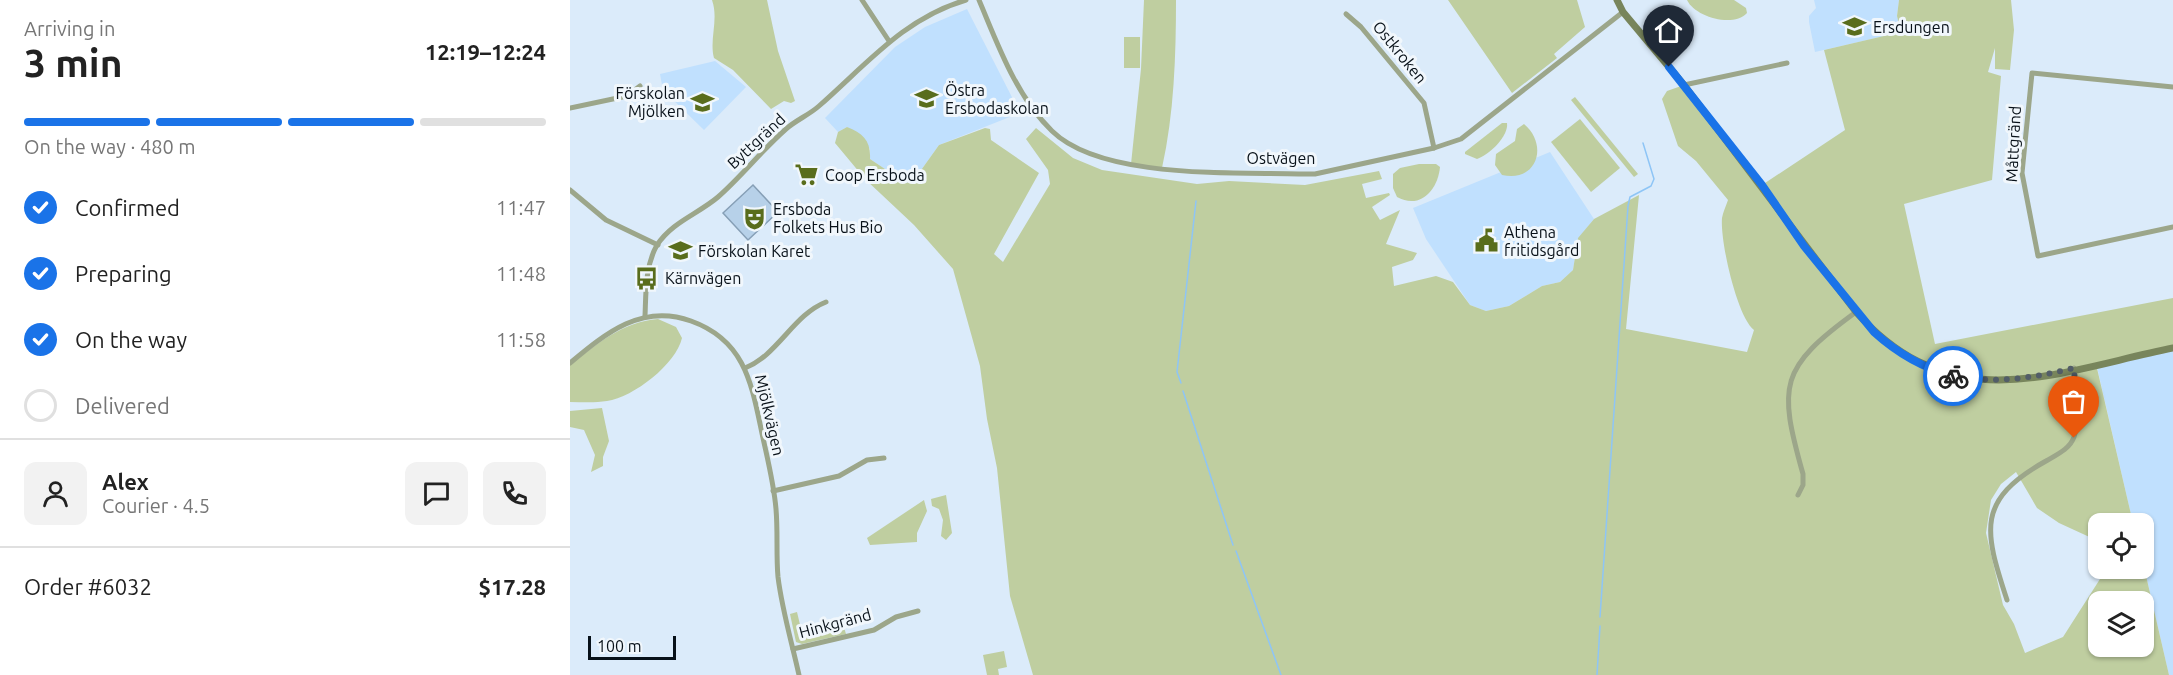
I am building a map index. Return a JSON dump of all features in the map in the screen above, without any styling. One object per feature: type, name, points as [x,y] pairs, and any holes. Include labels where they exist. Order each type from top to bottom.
[{"type":"street","points":[[862,0],[889,41]]},
{"type":"street","name":"Byttgränd","points":[[645,316],[647,278],[658,245],[671,229],[717,197],[785,130],[818,107],[889,41],[930,15],[966,0]]},
{"type":"street","name":"Ostvägen","points":[[979,0],[998,45],[1032,108],[1053,133],[1094,157],[1161,168],[1299,174],[1315,174],[1434,148],[1465,136],[1623,12]]},
{"type":"street","points":[[1617,0],[1623,12],[1684,85],[1856,312],[1887,344],[1923,366],[1950,375],[1976,380],[2004,381],[2173,348]]},
{"type":"street","name":"Ostkroken","points":[[1346,14],[1361,27],[1424,103],[1434,148]]},
{"type":"street","points":[[1684,85],[1787,63]]},
{"type":"street","name":"Måttgränd","points":[[2173,87],[2032,73],[2022,173],[2038,256],[2173,227]]},
{"type":"street","points":[[570,108],[627,96],[640,86]]},
{"type":"street","points":[[570,190],[606,220],[658,245]]},
{"type":"street","points":[[745,368],[757,362],[810,308],[826,302]]},
{"type":"street","points":[[1798,495],[1803,485],[1803,474],[1787,411],[1787,390],[1797,365],[1805,354],[1856,312]]},
{"type":"street","name":"Mjölkvägen","points":[[570,363],[612,329],[645,316],[674,316],[702,325],[724,340],[745,368],[774,491],[778,577],[799,675]]},
{"type":"street","points":[[2007,600],[1995,558],[1990,520],[1998,499],[2016,480],[2059,454],[2069,446],[2074,438],[2077,419],[2074,368]]},
{"type":"street","points":[[774,491],[839,476],[867,460],[884,459]]},
{"type":"street","name":"Hinkgränd","points":[[793,648],[874,630],[896,617],[918,611]]},
{"type":"shaded area","name":"Ersdungen","points":[[1814,0],[1899,0],[1897,16],[1902,32],[1815,52],[1809,22],[1809,16],[1816,8]]},
{"type":"shaded area","name":"Östra Ersbodaskolan","points":[[967,9],[1020,113],[939,145],[914,180],[906,183],[870,159],[870,149],[847,127],[838,132],[825,118],[895,47],[925,27]]},
{"type":"shaded area","name":"Förskolan Mjölken","points":[[715,61],[746,87],[704,130],[663,90],[660,74]]},
{"type":"shaded area","points":[[1550,152],[1594,219],[1578,239],[1573,270],[1560,282],[1542,286],[1509,306],[1486,311],[1470,305],[1426,239],[1413,208]]},
{"type":"shaded area","points":[[2173,350],[2173,675],[2169,675],[2154,610],[2154,591],[2150,591],[2147,579],[2154,579],[2154,513],[2131,513],[2097,367]]},
{"type":"green space","points":[[712,0],[767,0],[778,51],[795,101],[791,103],[784,101],[771,109],[733,70],[714,58],[715,15]]},
{"type":"green space","points":[[1144,0],[1176,0],[1174,85],[1162,168],[1131,164],[1141,69]]},
{"type":"green space","points":[[1448,0],[1577,0],[1585,27],[1554,54],[1557,58],[1512,93]]},
{"type":"green space","points":[[1687,0],[1734,0],[1746,8],[1747,13],[1733,20],[1724,20],[1706,16],[1691,6]]},
{"type":"green space","points":[[1899,0],[2011,0],[2014,30],[2010,70],[1995,69],[1995,48],[1988,72],[2001,76],[1992,180],[1904,204],[1935,344],[2173,298],[2173,348],[2096,364],[2131,513],[2088,513],[2088,536],[2059,523],[2037,508],[2016,472],[2001,484],[1991,500],[1986,533],[2003,605],[2014,624],[2025,653],[2063,637],[2088,598],[2088,657],[2154,657],[2154,610],[2169,675],[1033,675],[1010,596],[997,468],[987,419],[980,366],[953,269],[914,225],[865,179],[835,143],[838,132],[847,127],[862,135],[869,147],[870,159],[906,183],[914,180],[939,145],[985,128],[990,129],[991,140],[1039,173],[994,254],[1003,262],[1050,184],[1048,170],[1026,139],[1036,128],[1073,158],[1102,170],[1197,184],[1229,181],[1305,185],[1379,171],[1382,179],[1362,184],[1366,198],[1389,193],[1390,195],[1372,207],[1380,220],[1400,210],[1386,244],[1417,253],[1413,260],[1392,267],[1394,286],[1436,276],[1453,282],[1470,305],[1486,311],[1509,306],[1542,286],[1560,282],[1573,270],[1578,238],[1594,219],[1639,195],[1626,329],[1747,352],[1754,330],[1736,295],[1727,260],[1722,218],[1728,200],[1696,161],[1678,146],[1662,99],[1667,91],[1684,85],[1762,185],[1845,130],[1824,50],[1901,32],[1897,16]]},
{"type":"green space","points":[[1124,37],[1140,37],[1140,68],[1124,68]]},
{"type":"green space","points":[[1575,97],[1638,174],[1634,177],[1571,100]]},
{"type":"green space","points":[[1580,119],[1620,168],[1591,192],[1551,142]]},
{"type":"green space","points":[[1502,123],[1507,123],[1505,134],[1492,149],[1477,159],[1465,154],[1465,152]]},
{"type":"green space","points":[[1524,124],[1536,142],[1536,160],[1524,173],[1514,176],[1502,175],[1495,165],[1496,154],[1515,141],[1517,129]]},
{"type":"green space","points":[[1419,164],[1436,164],[1440,167],[1432,190],[1413,201],[1397,197],[1393,188],[1393,174],[1400,168]]},
{"type":"green space","points":[[658,319],[676,327],[682,338],[672,358],[663,368],[641,386],[618,398],[598,402],[570,402],[570,365],[621,329]]},
{"type":"green space","points":[[602,408],[609,441],[603,457],[603,466],[591,472],[595,455],[584,430],[570,427],[570,411]]},
{"type":"green space","points":[[946,495],[952,533],[946,540],[941,536],[943,520],[939,509],[932,506],[931,499]]},
{"type":"green space","points":[[924,500],[927,511],[917,533],[917,542],[870,545],[867,538]]},
{"type":"green space","points":[[2100,579],[2147,579],[2150,591],[2092,591]]},
{"type":"green space","points":[[797,612],[802,633],[843,624],[846,634],[802,644],[796,642],[790,614]]},
{"type":"green space","points":[[1004,651],[1007,667],[998,669],[999,675],[987,675],[983,655]]},
{"type":"building","points":[[753,185],[778,212],[748,240],[723,213]]},
{"type":"waterway","points":[[1600,617],[1628,206],[1630,197],[1651,186],[1654,179],[1643,143]]},
{"type":"waterway","points":[[1181,383],[1177,372],[1196,201]]},
{"type":"waterway","points":[[1183,391],[1233,545]]},
{"type":"waterway","points":[[1236,551],[1281,675]]},
{"type":"waterway","points":[[1597,675],[1600,626]]},
{"type":"way so far","points":[[1953,376],[2004,381],[2074,368],[2077,419],[2074,438]]},
{"type":"place","name":"Ersdungen","points":[[1855,27]]},
{"type":"place","name":"Östra Ersbodaskolan","points":[[927,99]]},
{"type":"place","name":"Förskolan Mjölken","points":[[703,102]]},
{"type":"place","name":"Coop Ersboda","points":[[807,175]]},
{"type":"place","name":"Ersboda Folkets Hus Bio","points":[[755,218]]},
{"type":"place","name":"Athena fritidsgård","points":[[1486,241]]},
{"type":"place","name":"Förskolan Karet","points":[[680,251]]},
{"type":"place","name":"Kärnvägen","points":[[647,278]]},
{"type":"route","points":[[1669,67],[1762,185],[1804,246],[1874,332],[1887,344],[1923,366],[1953,376]]}]
